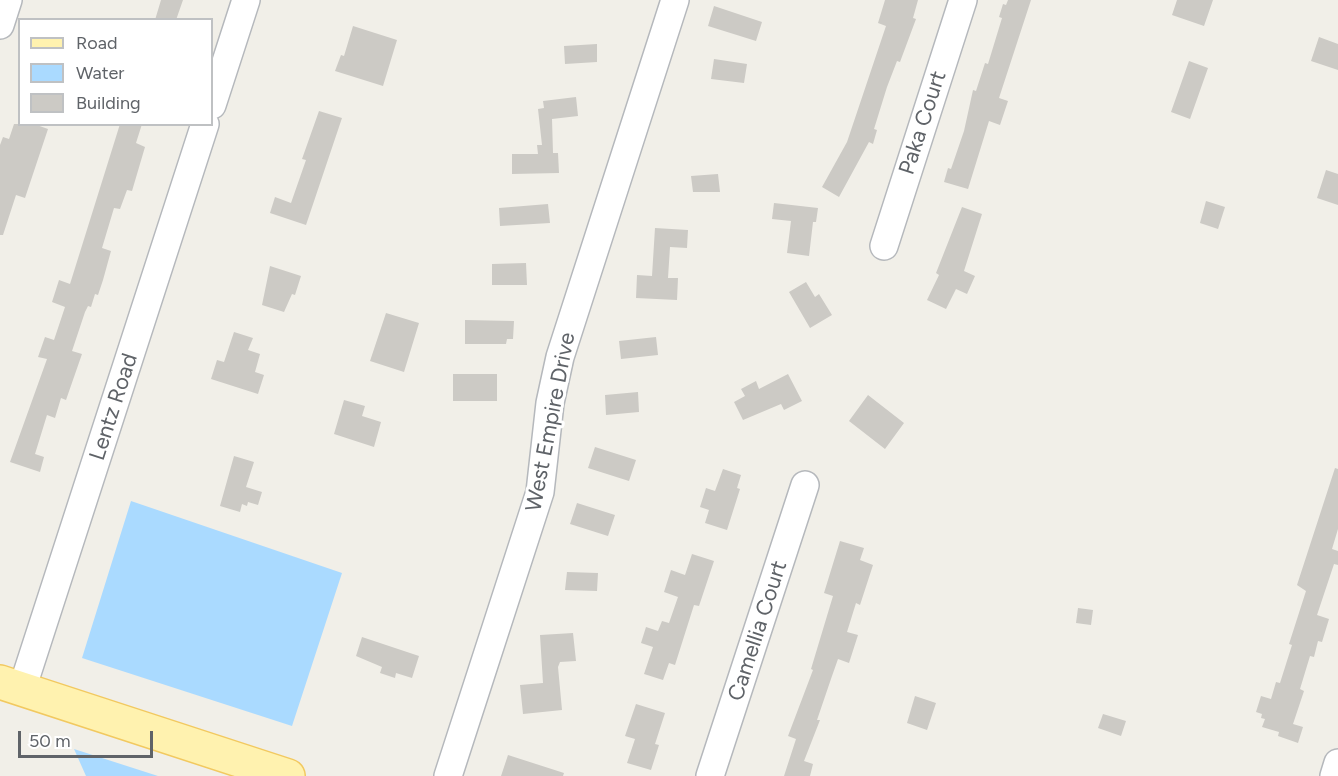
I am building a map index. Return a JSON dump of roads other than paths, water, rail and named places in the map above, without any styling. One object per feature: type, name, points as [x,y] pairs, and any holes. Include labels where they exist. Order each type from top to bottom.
[{"type":"main road","points":[[11,686],[288,776]]},
{"type":"street","points":[[0,25],[8,0]]},
{"type":"street","points":[[213,102],[246,0]]},
{"type":"street","name":"West Empire Drive","points":[[448,776],[540,492],[550,403],[560,357],[675,0]]},
{"type":"street","name":"Paka Court","points":[[884,246],[963,0]]},
{"type":"street","name":"Lentz Road","points":[[11,686],[204,126]]},
{"type":"street","name":"Camellia Court","points":[[710,776],[805,485]]},
{"type":"street","points":[[1334,776],[1338,763]]},
{"type":"water","points":[[131,501],[342,573],[292,726],[82,658]]},
{"type":"water","points":[[74,749],[158,776],[86,776]]}]
